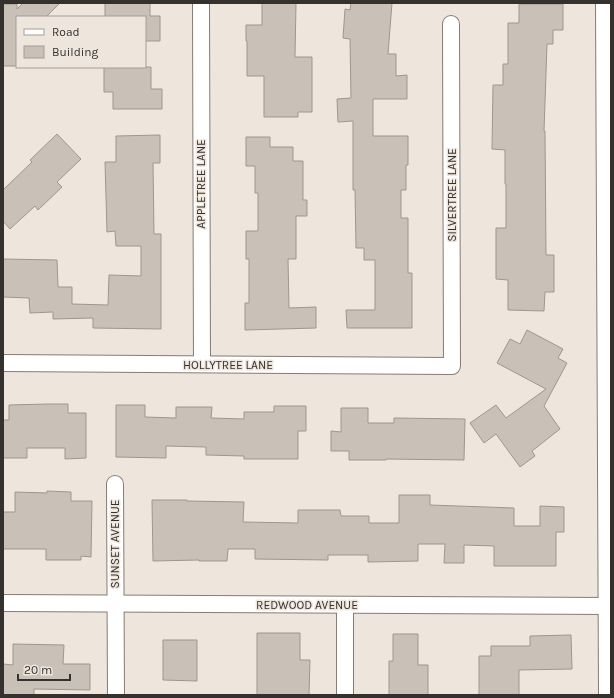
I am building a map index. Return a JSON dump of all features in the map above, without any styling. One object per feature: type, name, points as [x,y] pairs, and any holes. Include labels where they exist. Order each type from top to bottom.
[{"type":"street","name":"APPLETREE LANE","points":[[200,3],[202,364]]},
{"type":"street","points":[[606,3],[610,606],[609,695]]},
{"type":"street","name":"SILVERTREE LANE","points":[[451,24],[452,366]]},
{"type":"street","name":"HOLLYTREE LANE","points":[[3,363],[452,366]]},
{"type":"street","name":"SUNSET AVENUE","points":[[115,484],[116,695]]},
{"type":"street","name":"REDWOOD AVENUE","points":[[3,603],[345,606],[610,606]]},
{"type":"street","points":[[344,695],[345,606]]},
{"type":"building","points":[[23,3],[60,3],[47,16],[16,16],[16,66],[3,66],[3,4],[17,4],[17,9]]},
{"type":"building","points":[[105,3],[150,3],[150,16],[160,16],[160,41],[146,41],[146,16],[105,16]]},
{"type":"building","points":[[262,3],[296,3],[295,57],[312,57],[312,112],[298,112],[298,117],[264,117],[264,76],[247,76],[246,41],[246,25],[262,25]]},
{"type":"building","points":[[351,3],[392,3],[388,54],[396,54],[396,76],[407,75],[407,99],[373,99],[373,136],[408,136],[406,190],[401,190],[401,218],[408,218],[408,273],[412,273],[412,328],[347,328],[346,310],[375,310],[375,260],[364,260],[364,248],[356,248],[355,190],[353,190],[353,121],[338,122],[337,99],[351,98],[350,39],[343,38],[345,9],[350,10]]},
{"type":"building","points":[[519,4],[563,4],[563,30],[553,30],[553,44],[547,44],[544,131],[546,255],[554,255],[554,292],[545,292],[544,311],[508,310],[508,280],[496,279],[496,228],[506,228],[506,184],[505,150],[492,149],[493,85],[503,85],[503,64],[508,64],[508,23],[519,23]]},
{"type":"building","points":[[151,67],[151,89],[162,89],[162,109],[113,109],[113,92],[104,92],[104,68]]},
{"type":"building","points":[[57,134],[81,159],[57,182],[62,187],[38,210],[35,206],[10,229],[3,221],[3,190],[32,162],[30,160]]},
{"type":"building","points":[[160,135],[160,163],[153,163],[154,234],[161,234],[161,329],[93,328],[93,318],[53,319],[53,312],[30,313],[29,298],[3,297],[3,259],[57,260],[58,287],[72,287],[72,304],[108,305],[109,275],[141,276],[141,246],[116,246],[115,231],[107,232],[105,162],[116,162],[116,136]]},
{"type":"building","points":[[246,137],[270,137],[270,147],[293,147],[293,161],[303,161],[303,200],[307,200],[307,216],[296,216],[296,259],[288,259],[289,308],[316,307],[316,328],[245,330],[245,303],[249,303],[249,259],[246,259],[246,231],[258,231],[258,193],[255,193],[255,166],[246,166]]},
{"type":"building","points":[[527,330],[563,349],[558,358],[567,363],[544,406],[560,429],[532,451],[535,456],[520,467],[496,434],[484,443],[470,423],[496,405],[506,418],[546,389],[497,363],[510,339],[520,344]]},
{"type":"building","points":[[68,404],[68,413],[86,413],[86,458],[65,459],[65,448],[27,448],[27,458],[3,458],[3,420],[9,420],[9,405]]},
{"type":"building","points":[[116,405],[145,405],[145,417],[176,418],[176,407],[212,407],[211,418],[244,419],[244,412],[274,412],[274,406],[306,406],[306,431],[298,431],[298,459],[244,459],[244,456],[206,455],[206,447],[166,446],[166,458],[116,457]]},
{"type":"building","points":[[341,408],[368,408],[368,423],[394,423],[394,418],[465,419],[464,460],[349,460],[349,451],[331,451],[331,431],[341,432]]},
{"type":"building","points":[[47,491],[71,492],[71,501],[92,501],[91,557],[81,556],[81,560],[46,560],[46,549],[3,549],[3,512],[15,512],[15,492],[47,493]]},
{"type":"building","points":[[399,495],[430,495],[430,505],[514,508],[514,526],[540,526],[540,506],[564,507],[564,532],[556,532],[556,566],[494,566],[494,546],[464,545],[464,563],[444,563],[445,544],[418,544],[418,561],[368,562],[368,555],[328,555],[328,560],[255,559],[255,549],[228,549],[227,561],[153,561],[152,500],[244,502],[243,522],[298,523],[298,510],[340,510],[341,516],[369,516],[369,523],[399,523]]},
{"type":"building","points":[[257,633],[300,633],[300,660],[310,660],[309,695],[257,695]]},
{"type":"building","points":[[393,634],[418,634],[418,665],[428,665],[428,695],[389,695],[389,661],[393,661]]},
{"type":"building","points":[[571,635],[572,669],[519,670],[519,695],[479,695],[479,656],[491,656],[491,646],[530,646],[530,636]]},
{"type":"building","points":[[163,640],[197,640],[197,681],[163,680]]},
{"type":"building","points":[[13,644],[64,645],[63,664],[90,664],[90,690],[34,689],[34,695],[3,695],[3,664],[13,665]]}]
